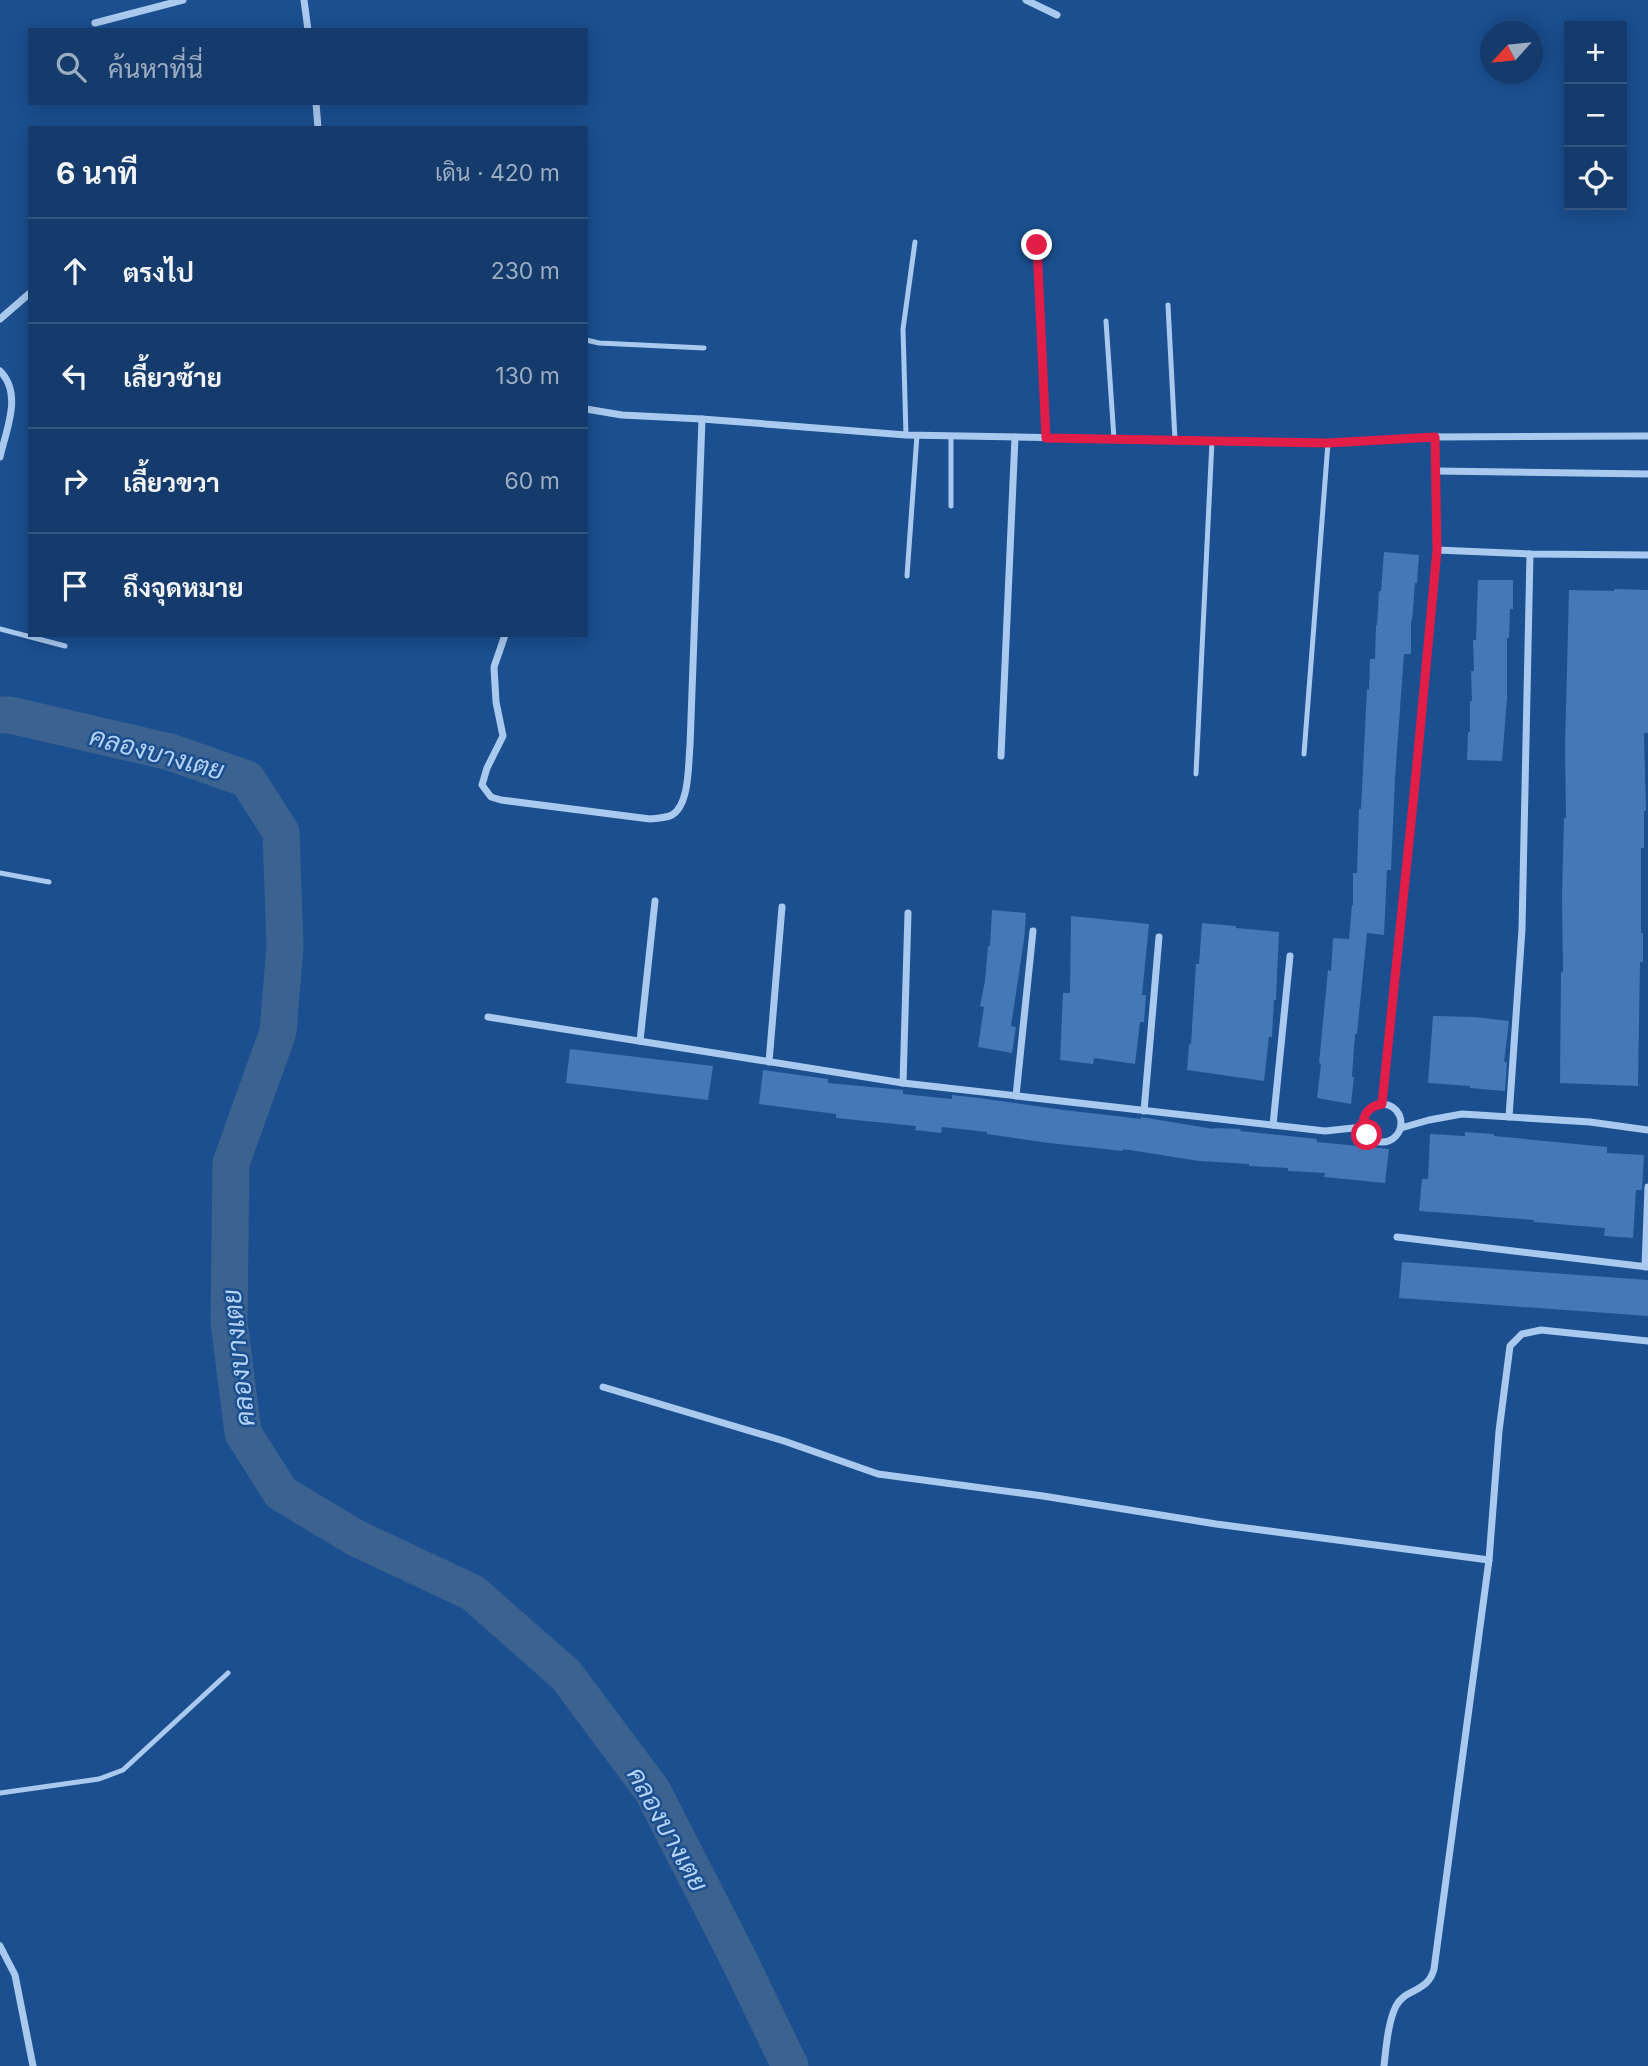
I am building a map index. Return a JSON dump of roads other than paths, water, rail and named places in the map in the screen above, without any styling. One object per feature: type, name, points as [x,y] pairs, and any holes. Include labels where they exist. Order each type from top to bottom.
[{"type":"street","points":[[95,23],[183,0]]},
{"type":"street","points":[[304,0],[308,28]]},
{"type":"street","points":[[1026,0],[1057,15]]},
{"type":"street","points":[[316,105],[318,126]]},
{"type":"street","points":[[0,319],[28,295]]},
{"type":"street","points":[[0,371],[10,389],[13,402],[0,457]]},
{"type":"street","points":[[588,409],[622,415],[906,435],[1328,443],[1435,437],[1648,436]]},
{"type":"street","points":[[504,637],[494,667],[495,693],[503,736],[487,768],[482,785],[491,797],[650,819],[665,818],[675,813],[682,805],[686,790],[690,746],[702,419]]},
{"type":"street","points":[[1000,756],[1015,437]]},
{"type":"street","points":[[1382,1104],[1437,550],[1435,437]]},
{"type":"street","points":[[1436,471],[1648,474]]},
{"type":"street","points":[[1437,550],[1648,555]]},
{"type":"street","points":[[1509,1117],[1522,929],[1530,554]]},
{"type":"street","points":[[640,1041],[655,901]]},
{"type":"street","points":[[769,1062],[782,907]]},
{"type":"street","points":[[903,1083],[908,914]]},
{"type":"street","points":[[1016,1096],[1033,931]]},
{"type":"street","points":[[1144,1111],[1159,937]]},
{"type":"street","points":[[1273,1125],[1290,956]]},
{"type":"street","points":[[488,1017],[903,1083],[1325,1131],[1363,1127]]},
{"type":"street","points":[[1382,1104],[1397,1111],[1401,1119],[1401,1128],[1397,1135],[1382,1143],[1373,1141],[1363,1127],[1367,1111],[1382,1104]]},
{"type":"street","points":[[1401,1128],[1462,1114],[1590,1122],[1648,1130]]},
{"type":"street","points":[[1397,1237],[1646,1267],[1648,1187]]},
{"type":"street","points":[[1384,2066],[1396,2006],[1402,1999],[1426,1985],[1432,1978],[1434,1969],[1489,1560],[1499,1431],[1510,1346],[1522,1334],[1541,1330],[1648,1341]]},
{"type":"street","points":[[603,1387],[784,1441],[878,1474],[1043,1496],[1216,1524],[1489,1560]]},
{"type":"street","points":[[0,1946],[15,1975],[33,2066]]},
{"type":"lane","points":[[906,435],[903,329],[915,242]]},
{"type":"lane","points":[[1037,245],[1046,438]]},
{"type":"lane","points":[[1168,305],[1175,440]]},
{"type":"lane","points":[[1106,321],[1114,439]]},
{"type":"lane","points":[[588,340],[704,348]]},
{"type":"lane","points":[[907,576],[917,435]]},
{"type":"lane","points":[[951,436],[951,506]]},
{"type":"lane","points":[[1196,774],[1212,441]]},
{"type":"lane","points":[[1304,754],[1328,443]]},
{"type":"lane","points":[[0,629],[28,636]]},
{"type":"lane","points":[[31,637],[65,646]]},
{"type":"lane","points":[[0,873],[49,882]]},
{"type":"lane","points":[[0,1793],[99,1779],[123,1770],[228,1673]]},
{"type":"waterway","name":"คลองบางเตย","points":[[0,715],[10,715],[170,752],[247,779],[281,832],[285,946],[278,1032],[231,1163],[229,1322],[243,1433],[281,1493],[356,1538],[473,1593],[566,1675],[652,1790],[790,2066]]}]
